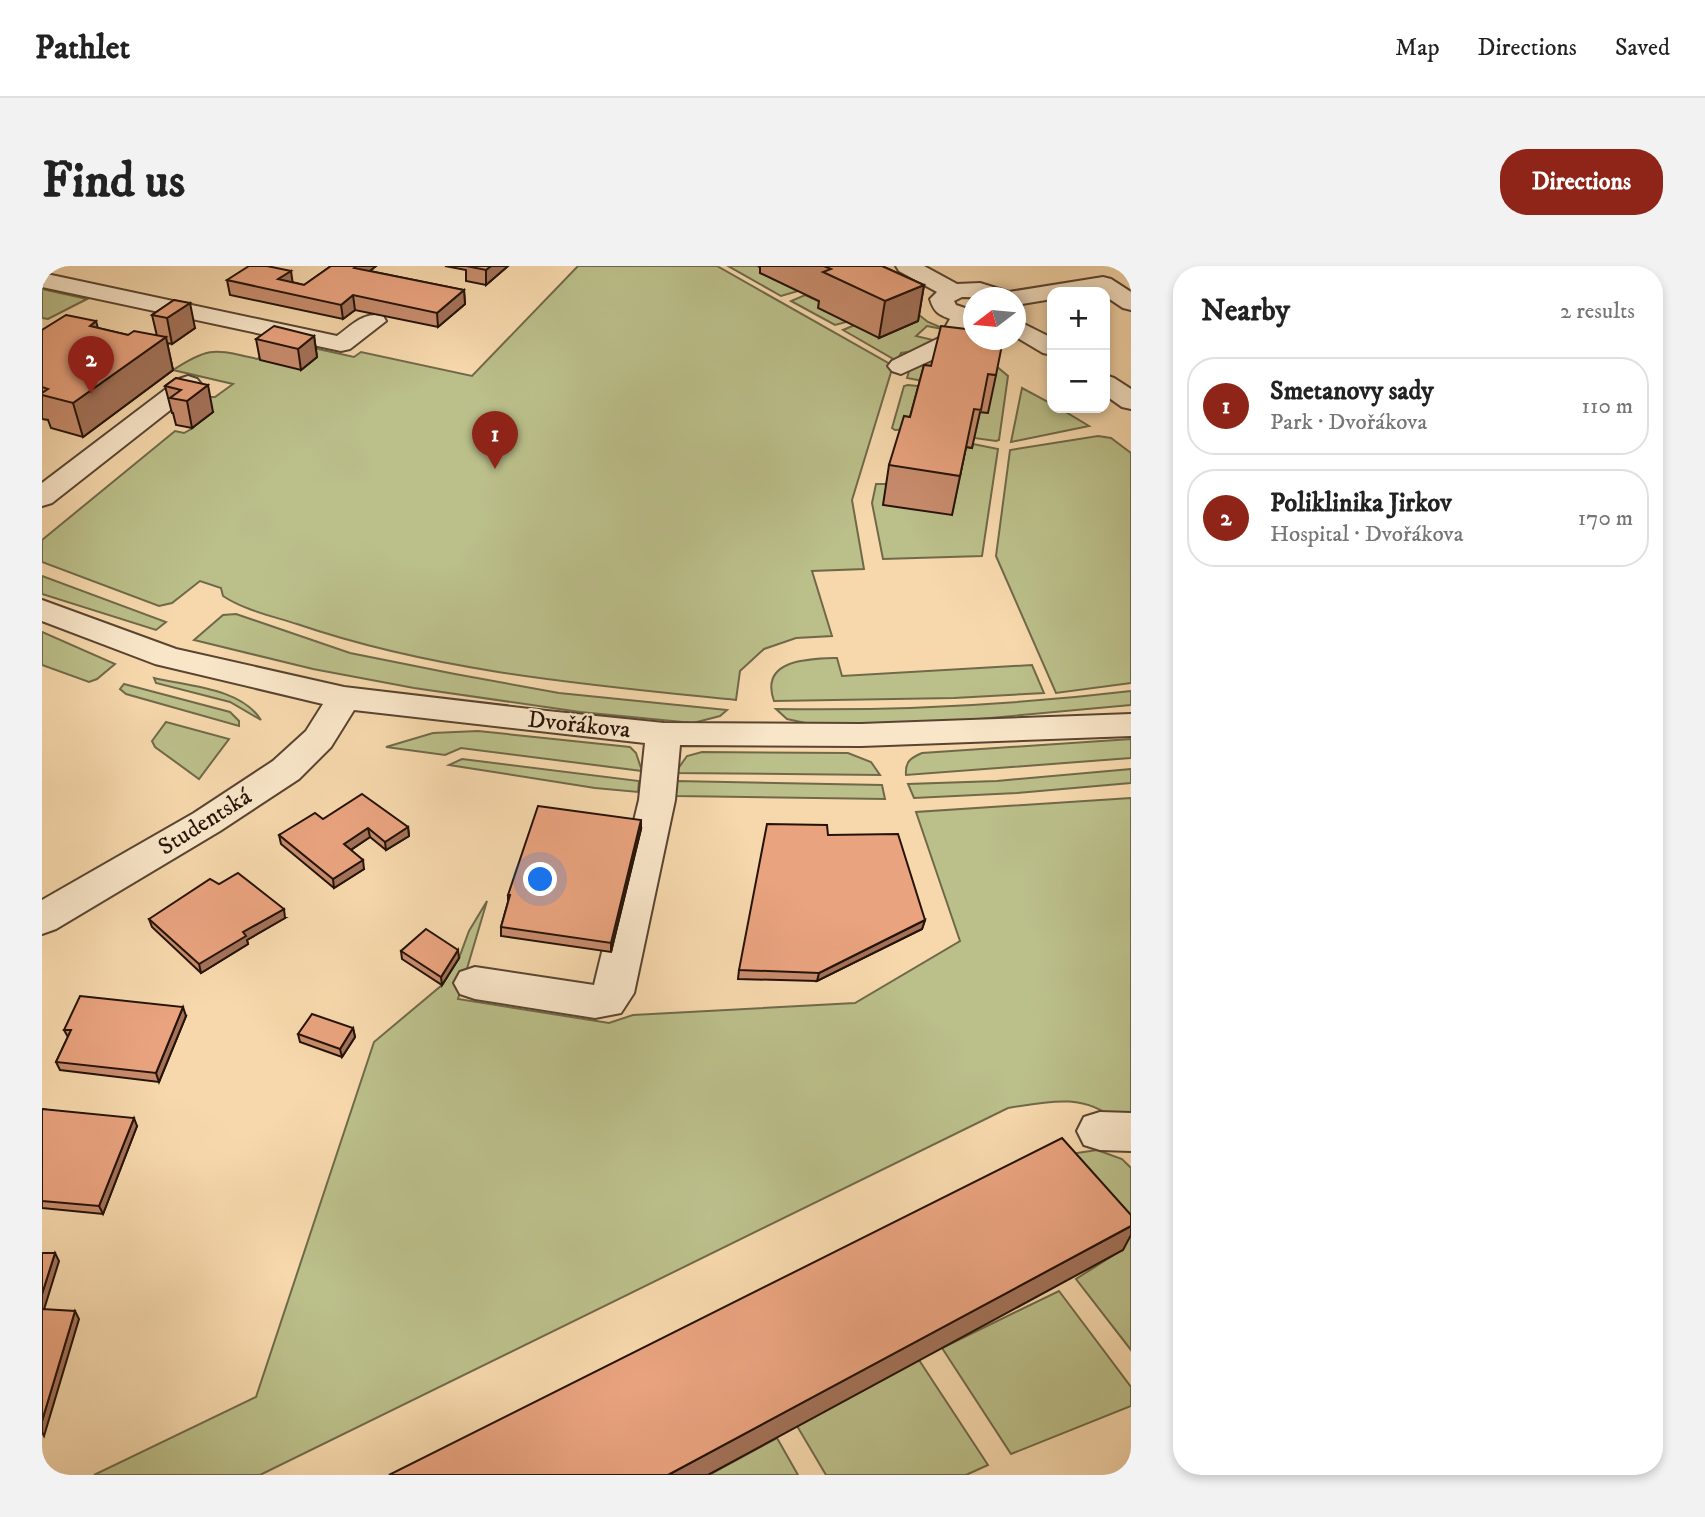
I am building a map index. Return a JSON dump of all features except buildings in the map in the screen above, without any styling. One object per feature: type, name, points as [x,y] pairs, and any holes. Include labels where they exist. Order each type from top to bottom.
[{"type":"street","points":[[907,266],[954,292]]},
{"type":"street","points":[[1026,296],[1103,284],[1131,272]]},
{"type":"street","points":[[42,280],[341,344],[374,321]]},
{"type":"street","points":[[1103,284],[1131,303]]},
{"type":"street","points":[[963,291],[954,292],[942,299],[942,304],[953,314],[963,317]]},
{"type":"street","points":[[901,366],[949,343],[963,325]]},
{"type":"street","points":[[1026,333],[1047,345]]},
{"type":"street","points":[[42,497],[188,384]]},
{"type":"street","points":[[1110,386],[1131,401]]},
{"type":"street","name":"Dvořákova","points":[[42,610],[167,657],[344,698],[664,734],[860,735],[1131,725]]},
{"type":"street","name":"Studentská","points":[[42,919],[207,822],[286,770],[318,738],[344,698]]},
{"type":"street","points":[[475,983],[595,1002],[606,1001],[613,993],[657,800],[664,734]]},
{"type":"green space","points":[[578,266],[717,266],[890,364],[892,369],[852,500],[864,569],[812,571],[832,636],[796,638],[764,649],[740,671],[736,700],[569,682],[404,654],[249,609],[223,596],[221,588],[200,581],[172,603],[159,606],[42,562],[42,540],[175,431],[184,433],[193,428],[209,397],[215,397],[233,384],[173,370],[196,356],[222,352],[258,359],[269,346],[291,343],[354,357],[361,352],[472,376]]},
{"type":"green space","points":[[728,266],[758,266],[767,271],[761,273],[798,291],[781,296]]},
{"type":"green space","points":[[42,289],[87,299],[48,319],[42,318]]},
{"type":"green space","points":[[805,295],[827,305],[846,322],[835,325],[791,301]]},
{"type":"green space","points":[[905,304],[928,322],[947,330],[927,326],[916,336],[937,341],[915,351],[901,353],[897,361],[843,330]]},
{"type":"green space","points":[[963,349],[977,350],[1008,376],[999,440],[974,438],[980,412],[988,413],[923,381],[907,378],[915,363]]},
{"type":"green space","points":[[904,386],[928,387],[910,429],[895,430],[892,428]]},
{"type":"green space","points":[[1022,388],[1047,401],[1047,413],[1067,413],[1089,426],[1011,442]]},
{"type":"green space","points":[[1098,436],[1111,438],[1131,453],[1131,683],[1056,693],[996,556],[1010,450]]},
{"type":"green space","points":[[973,444],[998,449],[982,556],[883,559],[872,503],[876,484],[889,484],[952,515],[966,447],[972,448]]},
{"type":"green space","points":[[42,576],[166,622],[156,630],[42,594]]},
{"type":"green space","points":[[236,614],[350,653],[455,674],[559,693],[727,710],[720,716],[693,723],[580,712],[414,688],[313,669],[194,640],[223,615]]},
{"type":"green space","points":[[42,632],[115,664],[89,682],[42,665]]},
{"type":"green space","points":[[837,658],[842,676],[1032,665],[1044,693],[954,698],[774,701],[771,687],[780,669],[801,661]]},
{"type":"green space","points":[[154,678],[198,686],[227,695],[252,709],[261,720],[230,702],[156,683]]},
{"type":"green space","points":[[124,684],[230,712],[239,721],[239,726],[126,694],[120,689]]},
{"type":"green space","points":[[1131,691],[1131,705],[946,722],[810,724],[787,719],[776,709],[954,706]]},
{"type":"green space","points":[[166,722],[229,739],[199,779],[155,747],[152,741]]},
{"type":"green space","points":[[478,731],[630,747],[636,753],[642,771],[461,748],[445,755],[386,747],[433,733]]},
{"type":"green space","points":[[1131,739],[1131,758],[906,775],[909,761],[922,753]]},
{"type":"green space","points":[[702,752],[848,753],[871,762],[880,775],[675,773],[687,756]]},
{"type":"green space","points":[[462,759],[639,781],[638,792],[595,788],[449,765]]},
{"type":"green space","points":[[1131,769],[1131,783],[1017,793],[914,798],[908,784],[997,781]]},
{"type":"green space","points":[[676,781],[882,785],[885,799],[676,796]]},
{"type":"green space","points":[[1131,798],[1131,1121],[1116,1121],[1091,1106],[1064,1101],[1008,1108],[260,1475],[94,1475],[256,1397],[374,1042],[442,985],[459,958],[469,931],[487,901],[458,999],[609,1023],[633,1015],[855,1003],[960,941],[916,812]]},
{"type":"green space","points":[[1097,1150],[1122,1159],[1131,1168],[1131,1350],[1076,1279],[1123,1249],[1050,1166],[1077,1153]]},
{"type":"green space","points":[[1059,1291],[1131,1387],[1131,1406],[1011,1454],[942,1348]]},
{"type":"green space","points":[[919,1360],[988,1465],[966,1475],[826,1475],[797,1426]]},
{"type":"green space","points":[[777,1438],[798,1475],[709,1475]]},
{"type":"place","name":"Poliklinika Jirkov","points":[[91,394]]},
{"type":"place","name":"Smetanovy sady","points":[[495,469]]}]
